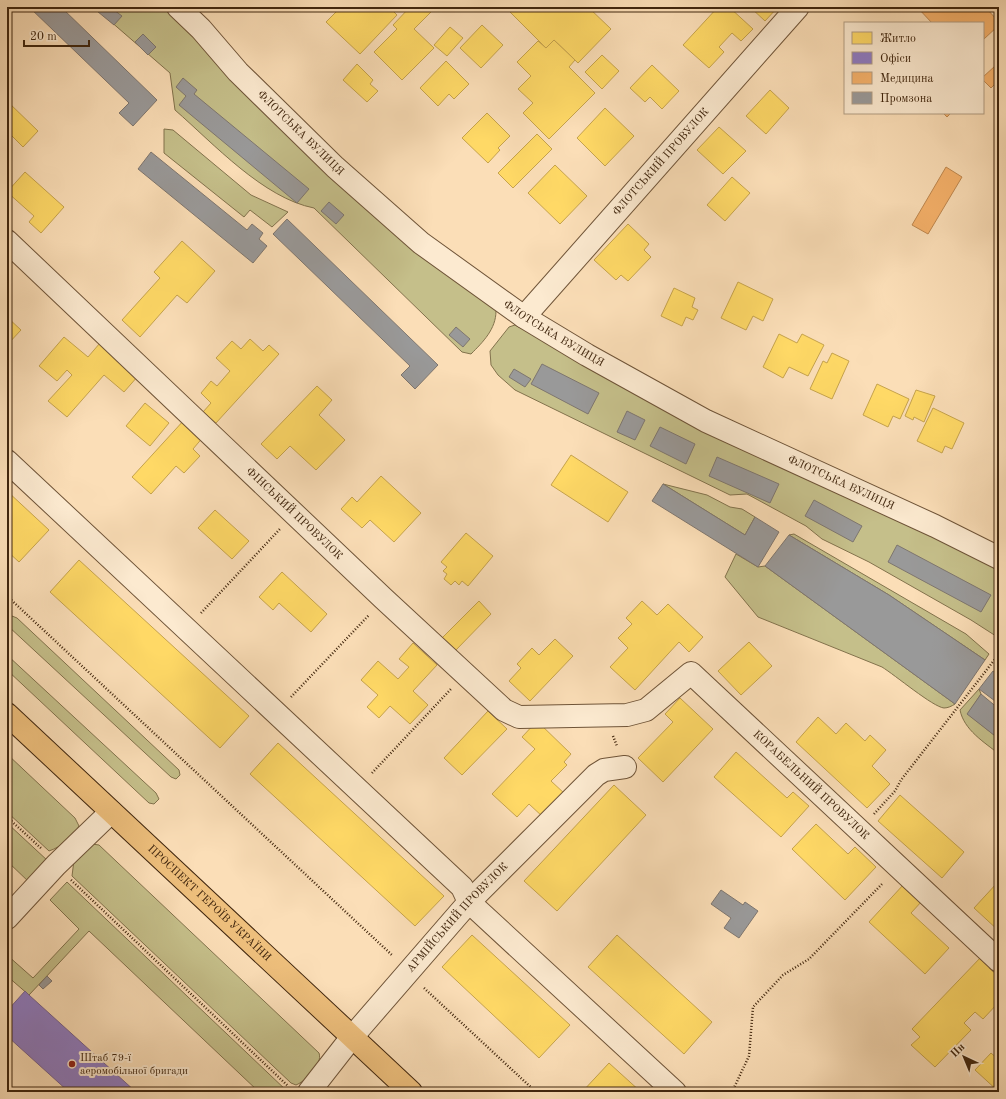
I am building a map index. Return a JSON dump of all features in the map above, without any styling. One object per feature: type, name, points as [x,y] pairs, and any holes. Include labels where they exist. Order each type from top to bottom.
[{"type":"highway","name":"ПРОСПЕКТ ГЕРОЇВ УКРАЇНИ","points":[[7,714],[411,1092]]},
{"type":"street","name":"ФЛОТСЬКА ВУЛИЦЯ","points":[[178,7],[201,29],[238,72],[335,167],[421,243],[524,317],[587,355],[706,421],[935,526],[999,558]]},
{"type":"street","name":"ФЛОТСЬКИЙ ПРОВУЛОК","points":[[524,317],[798,7]]},
{"type":"street","name":"ФІНСЬКИЙ ПРОВУЛОК","points":[[7,241],[384,599],[504,710],[519,717],[611,715]]},
{"type":"street","points":[[7,461],[462,887],[469,902],[675,1092]]},
{"type":"street","name":"КОРАБЕЛЬНИЙ ПРОВУЛОК","points":[[611,715],[627,715],[646,710],[691,673],[858,831],[999,961]]},
{"type":"street","name":"АРМІЙСЬКИЙ ПРОВУЛОК","points":[[301,1090],[352,1037],[469,902],[596,775],[604,770],[625,767]]},
{"type":"street","points":[[7,918],[56,865],[111,812]]},
{"type":"path","points":[[186,629],[295,514]]},
{"type":"path","points":[[7,596],[409,970],[416,981],[536,1092]]},
{"type":"path","points":[[276,713],[384,599]]},
{"type":"path","points":[[858,831],[895,791],[901,780],[999,654]]},
{"type":"path","points":[[357,789],[465,674]]},
{"type":"path","points":[[611,715],[611,731],[625,767]]},
{"type":"path","points":[[7,817],[284,1083],[301,1090]]},
{"type":"path","points":[[732,1092],[749,1056],[753,1007],[782,975],[809,958],[898,868]]},
{"type":"shaded area","points":[[94,7],[165,7],[325,165],[488,302],[496,311],[494,324],[480,345],[471,354],[462,352],[314,208],[295,202],[276,193],[258,182],[240,168],[175,110],[170,73]]},
{"type":"shaded area","points":[[164,129],[173,130],[251,195],[288,212],[272,227],[250,210],[244,217],[164,153]]},
{"type":"shaded area","points":[[515,325],[526,328],[999,566],[999,638],[971,620],[869,562],[822,539],[806,526],[747,494],[730,495],[515,390],[498,375],[491,365],[490,351],[509,327]]},
{"type":"shaded area","points":[[663,484],[707,495],[730,507],[742,509],[755,517],[745,535]]},
{"type":"shaded area","points":[[794,534],[966,634],[989,654],[985,660],[889,595],[789,535]]},
{"type":"shaded area","points":[[736,554],[758,567],[765,566],[955,704],[945,708],[939,706],[923,697],[882,667],[758,617],[725,577]]},
{"type":"shaded area","points":[[12,616],[17,618],[179,770],[180,775],[176,779],[171,777],[8,626],[7,623]]},
{"type":"shaded area","points":[[7,655],[156,793],[159,799],[154,804],[149,803],[7,670]]},
{"type":"shaded area","points":[[979,689],[981,694],[968,714],[999,739],[999,754],[970,730],[962,717],[960,710]]},
{"type":"shaded area","points":[[7,754],[75,818],[79,826],[70,838],[58,847],[49,851],[7,812]]},
{"type":"shaded area","points":[[7,823],[48,861],[30,883],[7,861]]},
{"type":"shaded area","points":[[92,844],[99,845],[319,1053],[320,1057],[316,1067],[309,1076],[296,1085],[291,1083],[72,876],[74,860]]},
{"type":"shaded area","points":[[67,882],[288,1092],[259,1092],[89,931],[29,995],[7,976],[7,955],[33,978],[79,929],[50,900]]},
{"type":"building: Житло","points":[[341,7],[389,7],[397,15],[360,54],[326,22]]},
{"type":"building: Житло","points":[[410,7],[436,7],[414,29],[434,48],[402,80],[374,52],[397,29],[393,25]]},
{"type":"building: Житло","points":[[511,7],[554,7],[557,9],[559,7],[588,7],[611,29],[578,63],[554,40],[546,48],[508,10]]},
{"type":"building: Житло","points":[[718,7],[729,7],[753,29],[741,41],[732,33],[719,47],[724,52],[709,68],[683,45]]},
{"type":"building: Житло","points":[[750,7],[778,7],[765,21]]},
{"type":"building: Житло","points":[[482,25],[503,45],[481,68],[460,48]]},
{"type":"building: Житло","points":[[450,27],[463,38],[447,56],[434,45]]},
{"type":"building: Житло","points":[[554,40],[575,60],[569,67],[595,93],[549,139],[523,113],[533,103],[518,89],[531,76],[517,62],[538,41],[546,48]]},
{"type":"building: Житло","points":[[602,55],[619,71],[602,89],[585,72]]},
{"type":"building: Житло","points":[[446,61],[469,84],[454,99],[449,94],[438,106],[420,88]]},
{"type":"building: Житло","points":[[357,64],[373,80],[370,84],[378,91],[367,102],[343,80]]},
{"type":"building: Житло","points":[[652,65],[679,91],[662,109],[650,97],[645,102],[630,88]]},
{"type":"building: Житло","points":[[770,90],[789,108],[766,134],[746,116]]},
{"type":"building: Житло","points":[[7,101],[38,131],[23,147],[11,135],[7,139]]},
{"type":"building: Житло","points":[[605,108],[634,136],[605,166],[577,138]]},
{"type":"building: Житло","points":[[487,113],[510,136],[498,148],[500,150],[488,163],[462,138]]},
{"type":"building: Житло","points":[[719,127],[746,151],[723,174],[697,150]]},
{"type":"building: Житло","points":[[537,134],[552,149],[513,188],[498,173]]},
{"type":"building: Житло","points":[[555,165],[587,196],[560,224],[528,193]]},
{"type":"building: Житло","points":[[25,172],[64,207],[41,233],[29,222],[34,216],[7,192]]},
{"type":"building: Житло","points":[[732,177],[750,193],[725,221],[707,205]]},
{"type":"building: Житло","points":[[628,224],[649,244],[644,250],[651,257],[628,281],[621,275],[616,280],[594,260]]},
{"type":"building: Житло","points":[[182,241],[215,271],[187,303],[177,295],[140,337],[122,320],[160,278],[154,272]]},
{"type":"building: Житло","points":[[738,282],[773,299],[763,321],[753,316],[746,330],[721,318]]},
{"type":"building: Житло","points":[[674,288],[695,298],[692,307],[698,310],[693,320],[686,317],[682,326],[661,316]]},
{"type":"building: Житло","points":[[7,317],[21,330],[7,345]]},
{"type":"building: Житло","points":[[779,334],[797,343],[802,334],[824,345],[808,376],[789,367],[783,378],[763,367]]},
{"type":"building: Житло","points":[[64,337],[88,357],[100,343],[138,376],[124,392],[104,375],[67,417],[48,401],[72,375],[67,370],[57,381],[39,366]]},
{"type":"building: Житло","points":[[250,339],[263,351],[269,345],[279,354],[216,423],[203,412],[211,403],[201,393],[211,381],[217,386],[230,371],[216,358],[232,341],[241,349]]},
{"type":"building: Житло","points":[[832,353],[849,361],[832,399],[810,389],[823,361],[827,363]]},
{"type":"building: Житло","points":[[877,384],[909,399],[900,419],[893,416],[888,427],[863,415]]},
{"type":"building: Житло","points":[[317,386],[332,400],[319,415],[345,440],[316,470],[290,446],[277,459],[261,444]]},
{"type":"building: Житло","points":[[916,390],[935,396],[924,422],[914,417],[913,420],[905,416]]},
{"type":"building: Житло","points":[[145,403],[169,423],[150,446],[126,426]]},
{"type":"building: Житло","points":[[933,408],[964,423],[952,449],[945,446],[942,453],[917,441]]},
{"type":"building: Житло","points":[[185,419],[204,436],[193,449],[200,456],[184,473],[176,466],[151,494],[132,477]]},
{"type":"building: Житло","points":[[571,455],[628,492],[608,522],[551,485]]},
{"type":"building: Житло","points":[[381,476],[421,513],[394,542],[370,520],[362,528],[341,509],[352,497],[357,502]]},
{"type":"building: Житло","points":[[7,491],[49,530],[19,562],[7,551]]},
{"type":"building: Житло","points":[[215,510],[249,541],[232,559],[198,528]]},
{"type":"building: Житло","points":[[466,533],[493,556],[468,586],[462,581],[459,585],[455,581],[451,585],[444,579],[447,574],[443,571],[447,567],[441,562]]},
{"type":"building: Житло","points":[[79,560],[249,716],[220,748],[50,592]]},
{"type":"building: Житло","points":[[282,572],[327,614],[311,632],[279,603],[273,610],[259,597]]},
{"type":"building: Житло","points":[[479,601],[491,614],[455,651],[442,638]]},
{"type":"building: Житло","points":[[642,601],[657,615],[668,604],[703,637],[689,652],[679,642],[635,690],[610,667],[628,648],[618,638],[632,624],[626,618]]},
{"type":"building: Житло","points":[[555,639],[573,656],[530,701],[509,681],[521,668],[517,664],[532,648],[539,655]]},
{"type":"building: Житло","points":[[749,642],[772,666],[741,695],[718,671]]},
{"type":"building: Житло","points":[[413,643],[437,665],[413,691],[428,705],[410,724],[390,706],[379,718],[367,707],[378,695],[361,680],[378,661],[398,679],[409,667],[399,659]]},
{"type":"building: Житло","points":[[680,698],[713,729],[663,782],[638,758],[673,722],[665,714]]},
{"type":"building: Житло","points":[[488,711],[507,729],[462,775],[444,758]]},
{"type":"building: Житло","points":[[818,717],[836,734],[846,723],[865,741],[870,735],[886,750],[872,766],[890,784],[867,808],[796,742]]},
{"type":"building: Житло","points":[[537,721],[571,754],[564,762],[567,765],[551,781],[565,794],[543,817],[529,804],[517,817],[492,794],[535,749],[522,737]]},
{"type":"building: Житло","points":[[278,743],[444,896],[415,926],[250,774]]},
{"type":"building: Житло","points":[[736,752],[787,798],[793,792],[809,806],[781,837],[714,777]]},
{"type":"building: Житло","points":[[614,785],[646,815],[557,911],[524,881]]},
{"type":"building: Житло","points":[[900,795],[964,852],[942,878],[878,821]]},
{"type":"building: Житло","points":[[816,824],[848,854],[855,847],[876,867],[845,900],[792,849]]},
{"type":"building: Житло","points":[[997,883],[999,885],[999,931],[974,908]]},
{"type":"building: Житло","points":[[904,884],[922,901],[911,913],[949,948],[925,974],[869,922]]},
{"type":"building: Житло","points":[[472,935],[570,1025],[539,1058],[442,967]]},
{"type":"building: Житло","points":[[617,935],[712,1022],[684,1054],[588,967]]},
{"type":"building: Житло","points":[[982,956],[991,966],[989,968],[999,977],[999,993],[997,995],[999,1002],[983,1019],[975,1012],[964,1023],[971,1030],[935,1067],[911,1045],[920,1037],[912,1029]]},
{"type":"building: Житло","points":[[991,1053],[999,1060],[999,1092],[975,1070]]},
{"type":"building: Житло","points":[[609,1063],[641,1092],[582,1092]]},
{"type":"building: Офіси","name":"Штаб 79-ї аеромобільної бригади","points":[[25,991],[136,1092],[69,1092],[7,1036],[7,1011]]},
{"type":"building: Медицина","points":[[917,7],[985,7],[999,22],[999,25],[984,39],[984,22],[931,22]]},
{"type":"building: Медицина","points":[[995,66],[999,70],[999,80],[991,88],[984,81],[984,76]]},
{"type":"building: Медицина","points":[[946,167],[962,177],[928,234],[912,225]]},
{"type":"building: Промзона","points":[[29,7],[61,7],[157,100],[133,126],[119,113],[129,103]]},
{"type":"building: Промзона","points":[[92,7],[110,7],[122,16],[114,25]]},
{"type":"building: Промзона","points":[[143,34],[156,47],[148,55],[135,42]]},
{"type":"building: Промзона","points":[[183,78],[197,90],[194,94],[309,189],[297,203],[179,105],[186,96],[176,87]]},
{"type":"building: Промзона","points":[[151,152],[247,230],[252,224],[263,233],[259,239],[267,246],[253,263],[138,169]]},
{"type":"building: Промзона","points":[[329,202],[344,215],[336,224],[321,211]]},
{"type":"building: Промзона","points":[[287,219],[438,365],[415,389],[401,375],[410,366],[273,234]]},
{"type":"building: Промзона","points":[[456,327],[470,339],[463,347],[449,335]]},
{"type":"building: Промзона","points":[[542,364],[599,393],[588,414],[531,384]]},
{"type":"building: Промзона","points":[[514,369],[531,379],[525,387],[509,377]]},
{"type":"building: Промзона","points":[[627,411],[645,420],[635,440],[617,432]]},
{"type":"building: Промзона","points":[[660,427],[695,444],[686,464],[650,446]]},
{"type":"building: Промзона","points":[[717,457],[779,484],[770,503],[709,476]]},
{"type":"building: Промзона","points":[[663,484],[745,535],[755,517],[779,532],[758,567],[652,501]]},
{"type":"building: Промзона","points":[[814,500],[862,526],[853,542],[805,516]]},
{"type":"building: Промзона","points":[[789,535],[889,595],[985,660],[955,704],[765,566]]},
{"type":"building: Промзона","points":[[897,545],[991,595],[981,612],[888,562]]},
{"type":"building: Промзона","points":[[993,671],[999,675],[999,704],[979,689]]},
{"type":"building: Промзона","points":[[981,694],[999,709],[999,739],[967,714]]},
{"type":"building: Промзона","points":[[721,890],[743,905],[745,902],[758,911],[739,938],[724,928],[731,918],[711,904]]},
{"type":"building: Промзона","points":[[47,976],[52,981],[43,989],[39,985]]},
{"type":"place","name":"Штаб 79-ї аеромобільної бригади","points":[[72,1064]]}]
